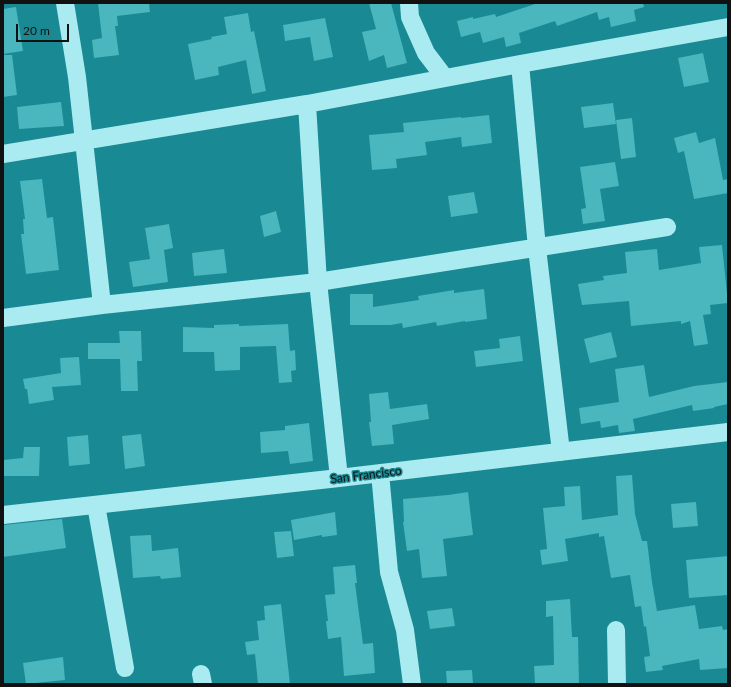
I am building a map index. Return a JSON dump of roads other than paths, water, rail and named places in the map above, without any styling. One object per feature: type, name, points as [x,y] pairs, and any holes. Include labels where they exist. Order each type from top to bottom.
[{"type":"street","points":[[65,3],[77,77],[102,305]]},
{"type":"street","points":[[409,3],[410,17],[426,53],[445,78]]},
{"type":"street","points":[[3,154],[307,104],[520,64],[728,28]]},
{"type":"street","points":[[520,64],[537,248],[561,452]]},
{"type":"street","points":[[307,104],[318,282],[339,478]]},
{"type":"street","points":[[3,318],[102,305],[318,282],[667,227]]},
{"type":"street","name":"San Francisco","points":[[3,515],[339,478],[728,432]]},
{"type":"street","points":[[380,473],[389,572],[405,630],[412,684]]},
{"type":"street","points":[[96,505],[125,668]]},
{"type":"street","points":[[616,630],[616,684]]}]
